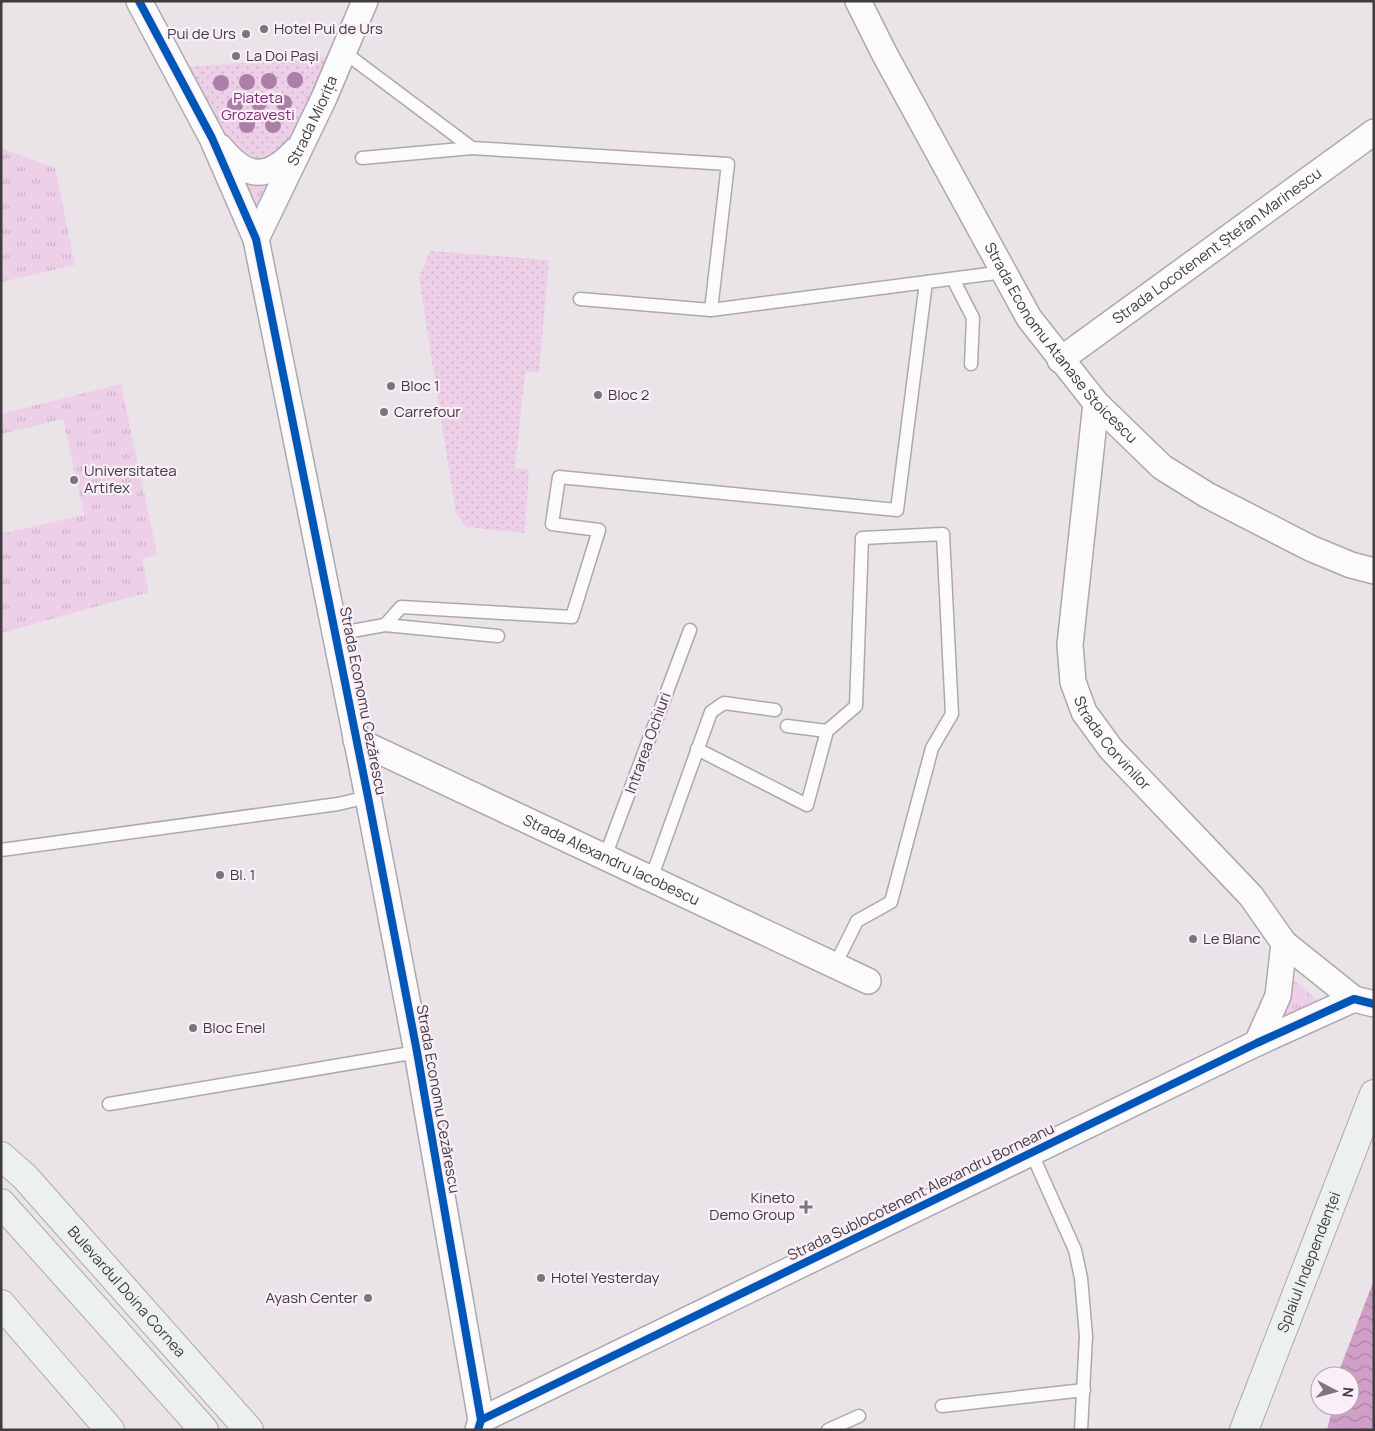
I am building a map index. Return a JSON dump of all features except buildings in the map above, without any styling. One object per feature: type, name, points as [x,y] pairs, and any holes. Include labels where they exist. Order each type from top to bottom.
[{"type":"main road","name":"Splaiul Independenței","points":[[1244,1430],[1374,1094]]},
{"type":"main road","name":"Bulevardul Doina Cornea","points":[[1,1156],[24,1178],[249,1430]]},
{"type":"main road","points":[[1,1203],[204,1430]]},
{"type":"main road","points":[[1,1304],[110,1430]]},
{"type":"street","name":"Strada Economu Cezărescu","points":[[139,1],[212,138],[256,239],[417,1052],[480,1425]]},
{"type":"street","name":"Strada Miorița","points":[[256,239],[302,144],[365,1]]},
{"type":"street","name":"Strada Economu Atanase Stoicescu","points":[[858,1],[884,53],[1030,318],[1060,360],[1096,403],[1162,467],[1208,495],[1310,548],[1351,565],[1374,571]]},
{"type":"street","name":"Strada Locotenent Ștefan Marinescu","points":[[1060,360],[1374,132]]},
{"type":"street","points":[[212,138],[235,163],[256,173],[268,172],[283,164],[302,144]]},
{"type":"street","name":"Strada Corvinilor","points":[[1096,403],[1070,645],[1073,682],[1084,712],[1111,749],[1251,896],[1284,943],[1364,1001]]},
{"type":"street","name":"Strada Alexandru Iacobescu","points":[[356,740],[868,981]]},
{"type":"street","points":[[1258,1043],[1278,996],[1284,943]]},
{"type":"street","name":"Strada Sublocotenent Alexandru Borneanu","points":[[480,1425],[1258,1043],[1364,1001]]},
{"type":"lane","points":[[344,52],[472,148]]},
{"type":"lane","points":[[362,158],[472,148],[728,164],[711,310]]},
{"type":"lane","points":[[580,299],[711,310],[1004,272]]},
{"type":"lane","points":[[953,279],[973,318],[971,364]]},
{"type":"lane","points":[[385,625],[400,607],[572,617],[599,530],[552,524],[559,477],[897,510],[926,282]]},
{"type":"lane","points":[[698,749],[807,806],[826,731],[856,706],[862,538],[943,534],[952,714],[932,748],[891,902],[857,921],[835,965]]},
{"type":"lane","points":[[335,634],[385,625],[498,636]]},
{"type":"lane","name":"Intrarea Ochiuri","points":[[605,857],[690,630]]},
{"type":"lane","points":[[652,879],[711,712],[724,704],[775,710]]},
{"type":"lane","points":[[787,726],[826,731]]},
{"type":"lane","points":[[1,850],[338,804],[368,797]]},
{"type":"lane","points":[[110,1104],[417,1052]]},
{"type":"lane","points":[[1032,1154],[1075,1250],[1084,1304],[1084,1390],[1081,1430]]},
{"type":"lane","points":[[942,1406],[1084,1390]]},
{"type":"lane","points":[[828,1430],[860,1416]]},
{"type":"green space","name":"Piateta Grozavesti","points":[[330,57],[292,140],[258,167],[230,145],[183,67]]},
{"type":"green space","points":[[1,148],[55,168],[75,265],[1,282]]},
{"type":"green space","points":[[235,172],[272,179],[258,216]]},
{"type":"green space","points":[[430,251],[549,260],[539,372],[525,372],[515,468],[529,469],[525,533],[467,527],[456,514],[419,278]]},
{"type":"green space","points":[[121,384],[157,554],[142,559],[149,592],[1,633],[1,534],[84,515],[63,419],[1,434],[1,414]]},
{"type":"green space","points":[[1294,980],[1318,1001],[1283,1018]]},
{"type":"water","points":[[1374,1280],[1374,1430],[1327,1430],[1330,1416],[1360,1416],[1360,1366],[1341,1366]]},
{"type":"cycle path","points":[[139,1],[212,138],[256,239],[417,1052],[481,1420],[478,1430]]},
{"type":"cycle path","points":[[481,1420],[1257,1043],[1354,999],[1374,1004]]},
{"type":"place","name":"Hotel Pui de Urs","points":[[264,29]]},
{"type":"place","name":"Pui de Urs","points":[[246,34]]},
{"type":"place","name":"La Doi Pași","points":[[236,56]]},
{"type":"place","name":"Bloc 1","points":[[391,386]]},
{"type":"place","name":"Bloc 2","points":[[598,395]]},
{"type":"place","name":"Carrefour","points":[[384,412]]},
{"type":"place","name":"Universitatea Artifex","points":[[74,480]]},
{"type":"place","name":"Bl. 1","points":[[220,875]]},
{"type":"place","name":"Le Blanc","points":[[1193,939]]},
{"type":"place","name":"Bloc Enel","points":[[193,1028]]},
{"type":"place","name":"Kineto Demo Group","points":[[806,1207]]},
{"type":"place","name":"Hotel Yesterday","points":[[541,1278]]},
{"type":"place","name":"Ayash Center","points":[[368,1298]]}]
